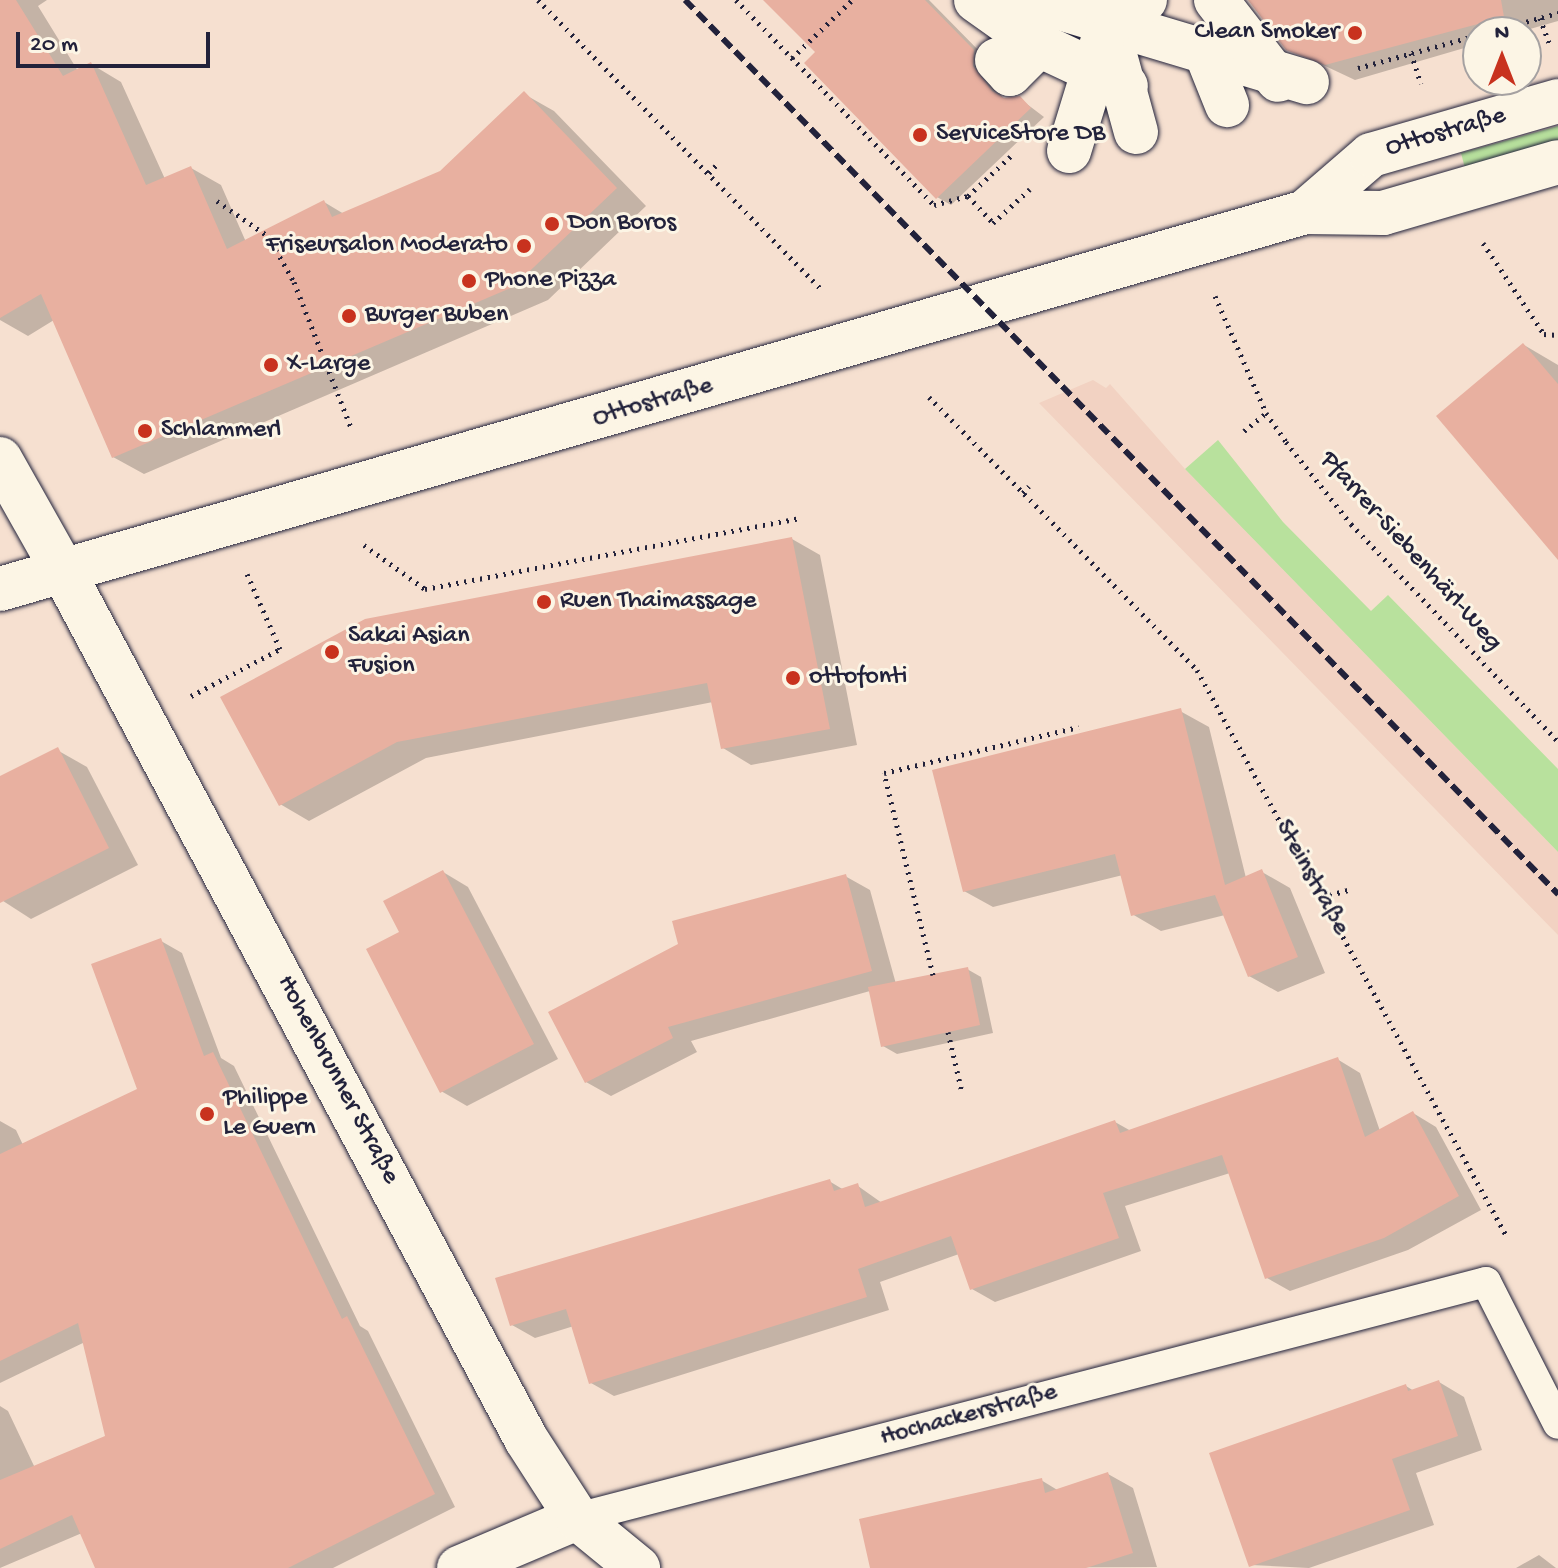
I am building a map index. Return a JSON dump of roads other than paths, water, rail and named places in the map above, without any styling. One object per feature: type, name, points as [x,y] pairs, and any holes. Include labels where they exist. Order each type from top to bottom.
[{"type":"street","points":[[976,0],[1079,67],[1136,132]]},
{"type":"street","points":[[1077,8],[1145,0]]},
{"type":"street","points":[[1077,8],[1288,82],[1216,0]]},
{"type":"street","points":[[1069,151],[1079,67],[1077,8]]},
{"type":"street","points":[[1207,55],[1227,105]]},
{"type":"street","points":[[997,60],[1010,74],[1079,67]]},
{"type":"street","name":"Ottostraße","points":[[1305,212],[1371,155],[1558,101]]},
{"type":"street","name":"Ottostraße","points":[[0,589],[1305,212],[1383,213],[1558,162]]},
{"type":"street","name":"Hohenbrunner Straße","points":[[0,459],[144,720],[526,1439],[577,1518],[638,1568]]},
{"type":"street","name":"Hochackerstraße","points":[[459,1568],[577,1518]]},
{"type":"lane","name":"Hochackerstraße","points":[[577,1518],[1486,1282],[1558,1424]]},
{"type":"railway","points":[[685,0],[1558,894]]},
{"type":"place","name":"Clean Smoker","points":[[1355,33]]},
{"type":"place","name":"ServiceStore DB","points":[[920,135]]},
{"type":"place","name":"Don Boros","points":[[552,224]]},
{"type":"place","name":"Friseursalon Moderato","points":[[524,246]]},
{"type":"place","name":"Phone Pizza","points":[[469,281]]},
{"type":"place","name":"Burger Buben","points":[[349,316]]},
{"type":"place","name":"X-Large","points":[[271,365]]},
{"type":"place","name":"Schlammerl","points":[[145,431]]},
{"type":"place","name":"Ruen Thaimassage","points":[[544,602]]},
{"type":"place","name":"Sakai Asian Fusion","points":[[332,652]]},
{"type":"place","name":"ottofonti","points":[[793,678]]},
{"type":"place","name":"Philippe Le Guern","points":[[207,1114]]}]
